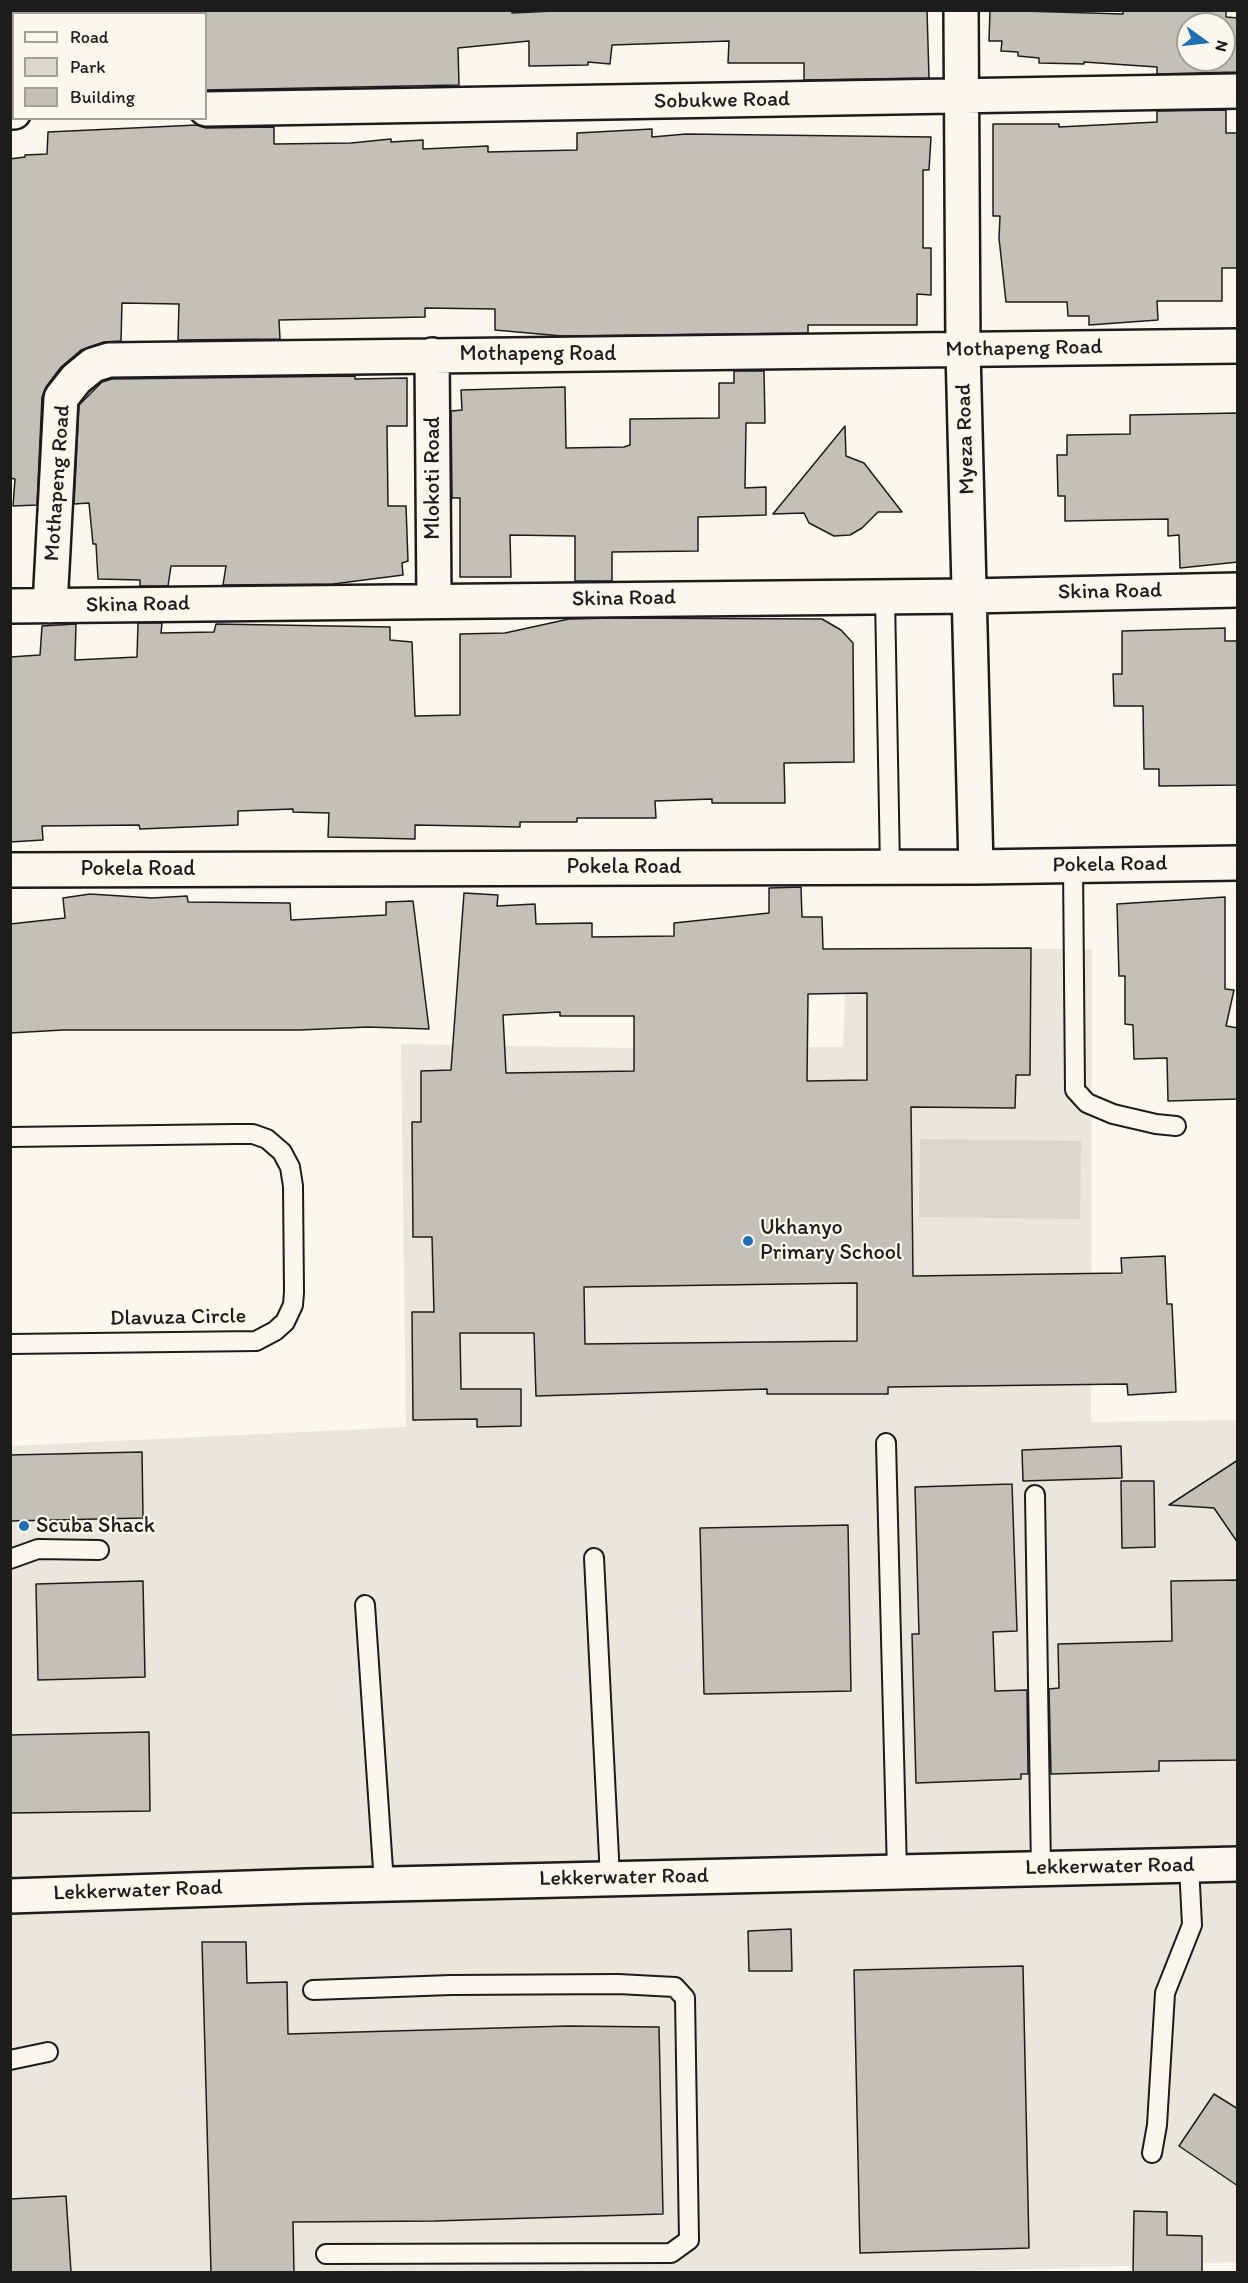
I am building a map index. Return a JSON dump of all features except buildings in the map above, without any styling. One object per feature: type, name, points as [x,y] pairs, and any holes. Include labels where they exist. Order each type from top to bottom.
[{"type":"street","name":"Myeza Road","points":[[961,10],[963,350],[976,867]]},
{"type":"street","name":"Sobukwe Road","points":[[207,109],[1238,91]]},
{"type":"street","name":"Mothapeng Road","points":[[50,606],[61,398],[76,379],[93,365],[109,360],[1238,346]]},
{"type":"street","name":"Mlokoti Road","points":[[432,355],[434,601]]},
{"type":"street","name":"Skina Road","points":[[10,606],[970,596],[1238,590]]},
{"type":"street","name":"Pokela Road","points":[[10,870],[976,867],[1238,863]]},
{"type":"street","name":"Lekkerwater Road","points":[[10,1896],[610,1878],[1238,1864]]},
{"type":"lane","points":[[885,597],[890,867]]},
{"type":"lane","points":[[1073,866],[1075,1090],[1087,1103],[1113,1114],[1176,1126]]},
{"type":"lane","name":"Dlavuza Circle","points":[[10,1137],[253,1134],[267,1139],[282,1152],[290,1167],[293,1186],[294,1292],[293,1305],[285,1322],[275,1331],[256,1341],[10,1344]]},
{"type":"lane","points":[[886,1443],[897,1872]]},
{"type":"lane","points":[[1035,1495],[1041,1869]]},
{"type":"lane","points":[[10,1559],[39,1549],[99,1550]]},
{"type":"lane","points":[[594,1558],[610,1878]]},
{"type":"lane","points":[[365,1605],[384,1884]]},
{"type":"lane","points":[[1152,2153],[1157,2125],[1166,1993],[1192,1925],[1189,1865]]},
{"type":"lane","points":[[313,1990],[451,1985],[618,1984],[675,1987],[686,1998],[689,2240],[671,2253],[326,2254]]},
{"type":"lane","points":[[10,2060],[48,2052]]},
{"type":"shaded area","points":[[847,948],[1092,949],[1091,1422],[1237,1420],[1237,2262],[949,2272],[11,2272],[11,1446],[406,1427],[401,1044],[634,1048],[843,1047]]},
{"type":"green space","points":[[920,1139],[1081,1141],[1080,1219],[919,1217]]},
{"type":"place","name":"Ukhanyo Primary School","points":[[748,1241]]},
{"type":"place","name":"Scuba Shack","points":[[24,1526]]}]
